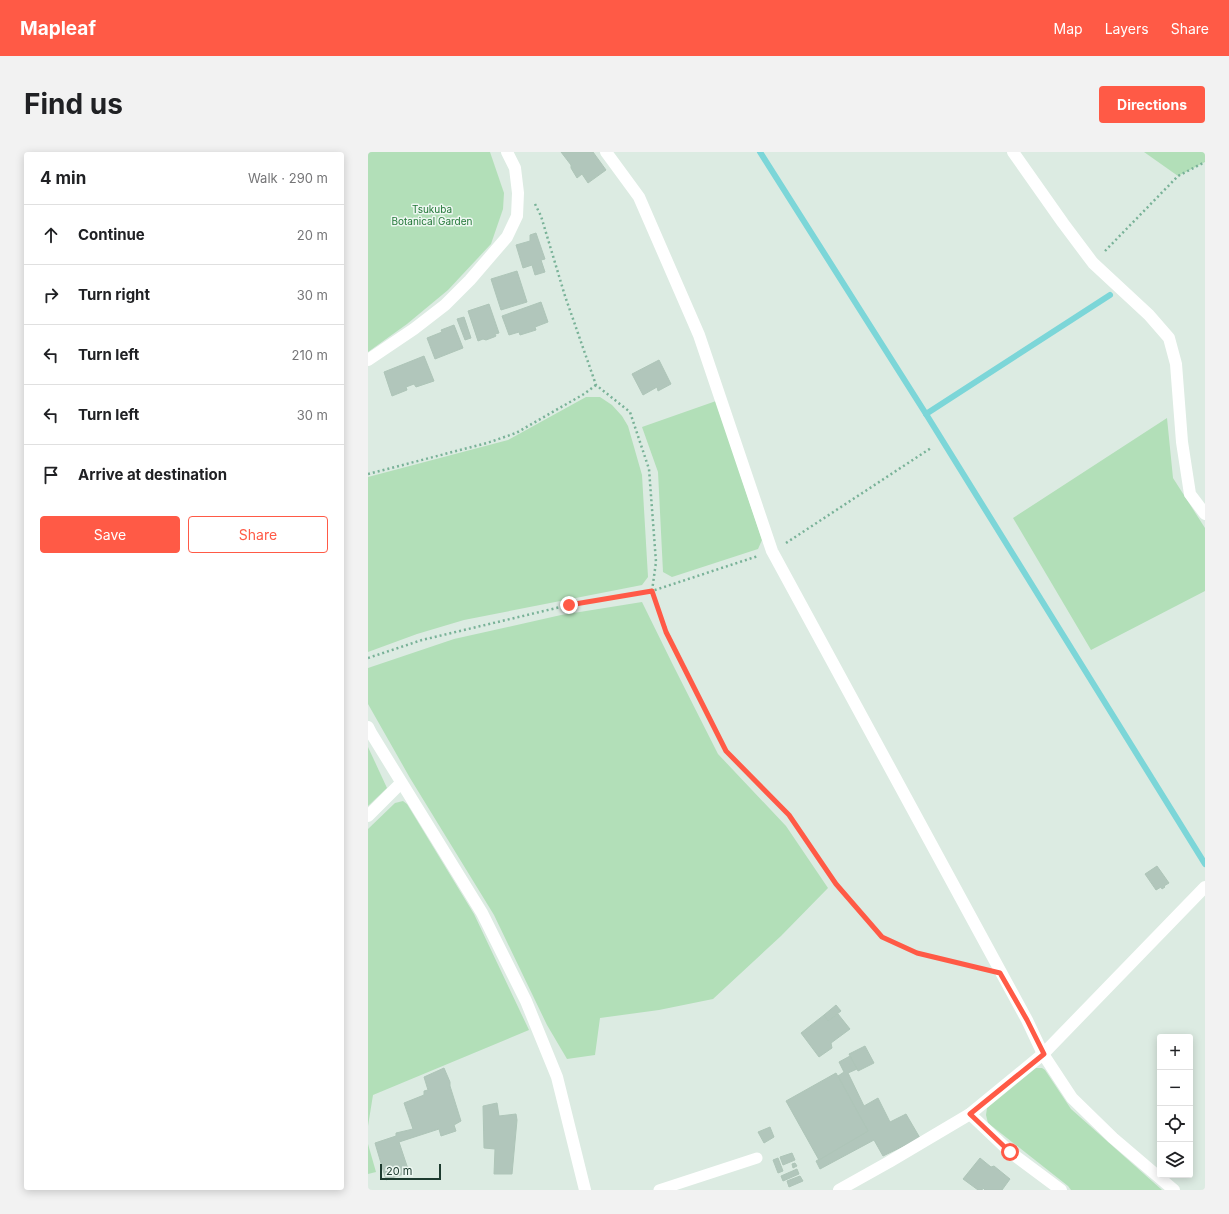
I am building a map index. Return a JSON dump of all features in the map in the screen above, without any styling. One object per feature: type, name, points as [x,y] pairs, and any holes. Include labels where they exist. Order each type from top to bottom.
[{"type":"street","points":[[368,360],[414,329],[445,305],[470,280],[507,237],[517,216],[518,193],[515,168],[507,152]]},
{"type":"street","points":[[606,152],[639,197],[699,335],[772,551],[1000,973],[1027,1020],[1044,1054],[1072,1098],[1113,1138],[1174,1190]]},
{"type":"street","points":[[1013,152],[1093,263],[1148,315],[1169,338],[1176,364],[1182,442],[1190,494],[1205,514]]},
{"type":"street","points":[[368,727],[482,913],[526,1001],[557,1078],[584,1190]]},
{"type":"street","points":[[368,816],[402,783]]},
{"type":"street","points":[[839,1190],[970,1114],[1044,1054],[1205,887]]},
{"type":"street","points":[[970,1114],[1010,1152],[1060,1190]]},
{"type":"lane","points":[[659,1190],[757,1158]]},
{"type":"path","points":[[1093,263],[1178,176],[1205,162]]},
{"type":"path","points":[[534,202],[541,216],[565,296],[596,385],[630,412],[649,469],[656,562],[652,591],[666,632],[726,751],[789,815],[836,884],[882,937],[917,953],[1000,973]]},
{"type":"path","points":[[368,474],[487,444],[516,433],[584,394],[596,385]]},
{"type":"path","points":[[368,658],[422,640],[569,605],[652,591],[772,551],[931,448]]},
{"type":"green space","name":"Tsukuba Botanical Garden","points":[[368,152],[490,152],[504,193],[503,209],[491,244],[448,290],[407,324],[368,352]]},
{"type":"green space","points":[[1144,152],[1205,152],[1205,162],[1178,176]]},
{"type":"green space","points":[[586,397],[600,397],[612,405],[622,416],[628,426],[642,475],[648,577],[642,585],[464,620],[417,634],[368,652],[368,477],[508,440]]},
{"type":"green space","points":[[716,401],[762,540],[758,549],[672,577],[663,572],[658,472],[642,427]]},
{"type":"green space","points":[[1167,418],[1173,478],[1205,528],[1205,591],[1091,650],[1013,518]]},
{"type":"green space","points":[[642,602],[718,754],[786,826],[828,888],[781,936],[713,999],[659,1010],[600,1018],[595,1055],[567,1059],[547,1025],[494,915],[410,778],[368,704],[368,668],[454,639],[561,615]]},
{"type":"green space","points":[[368,747],[387,788],[368,806]]},
{"type":"green space","points":[[403,801],[407,804],[474,914],[529,1030],[373,1095],[368,1126],[368,829],[395,803]]},
{"type":"green space","points":[[1036,1068],[1042,1068],[1045,1070],[1071,1109],[1162,1190],[1071,1190],[1068,1186],[988,1123],[986,1115],[987,1108]]},
{"type":"green space","points":[[368,1144],[376,1172],[368,1174]]},
{"type":"building","points":[[561,152],[593,152],[606,170],[588,183],[582,174],[577,178],[571,168],[571,165]]},
{"type":"building","points":[[536,233],[545,259],[541,260],[545,272],[535,275],[532,265],[523,268],[516,245],[530,241],[530,235]]},
{"type":"building","points":[[517,271],[527,302],[501,310],[491,279]]},
{"type":"building","points":[[541,302],[548,322],[535,327],[536,330],[520,335],[519,332],[509,335],[502,316]]},
{"type":"building","points":[[489,304],[499,333],[495,334],[496,336],[494,337],[478,341],[468,311]]},
{"type":"building","points":[[464,317],[471,338],[465,340],[457,319]]},
{"type":"building","points":[[454,325],[463,348],[435,359],[427,338]]},
{"type":"building","points":[[424,356],[434,381],[416,387],[414,384],[406,387],[407,390],[392,396],[384,372]]},
{"type":"building","points":[[659,360],[671,384],[658,391],[657,387],[643,395],[632,374]]},
{"type":"building","points":[[1157,866],[1169,883],[1162,889],[1161,887],[1156,890],[1145,874]]},
{"type":"building","points":[[836,1005],[841,1011],[828,1021],[824,1015]]},
{"type":"building","points":[[838,1014],[850,1029],[831,1043],[832,1048],[819,1057],[801,1033],[824,1015],[828,1021]]},
{"type":"building","points":[[865,1046],[874,1063],[858,1071],[849,1054]]},
{"type":"building","points":[[850,1056],[857,1069],[848,1073],[864,1106],[878,1098],[890,1122],[906,1114],[920,1138],[883,1156],[874,1140],[820,1169],[816,1161],[868,1131],[838,1076],[844,1072],[839,1062]]},
{"type":"building","points":[[444,1068],[450,1082],[461,1121],[454,1125],[456,1131],[441,1136],[439,1129],[399,1142],[409,1172],[386,1180],[375,1143],[396,1136],[396,1133],[413,1129],[404,1103],[424,1095],[424,1091],[428,1090],[424,1077]]},
{"type":"building","points":[[836,1073],[868,1131],[819,1160],[786,1101]]},
{"type":"building","points":[[497,1103],[499,1116],[516,1114],[517,1120],[512,1174],[494,1174],[495,1149],[484,1148],[483,1106]]},
{"type":"building","points":[[770,1127],[774,1137],[764,1143],[758,1132]]},
{"type":"building","points":[[792,1153],[795,1160],[783,1165],[780,1157]]},
{"type":"building","points":[[778,1158],[783,1171],[778,1173],[773,1160]]},
{"type":"building","points":[[980,1158],[991,1167],[994,1166],[1010,1179],[1002,1190],[985,1190],[983,1188],[982,1190],[978,1190],[963,1179]]},
{"type":"building","points":[[795,1163],[797,1166],[793,1168],[792,1164]]},
{"type":"building","points":[[797,1169],[799,1174],[783,1181],[781,1176]]},
{"type":"building","points":[[800,1176],[803,1181],[789,1187],[787,1181]]},
{"type":"waterway","points":[[760,152],[926,414],[1205,864]]},
{"type":"waterway","points":[[926,414],[1110,295]]},
{"type":"route","points":[[569,605],[652,591],[666,632],[726,751],[789,815],[836,884],[882,937],[917,953],[1000,973],[1027,1020],[1044,1054],[970,1114],[1010,1152]]}]
